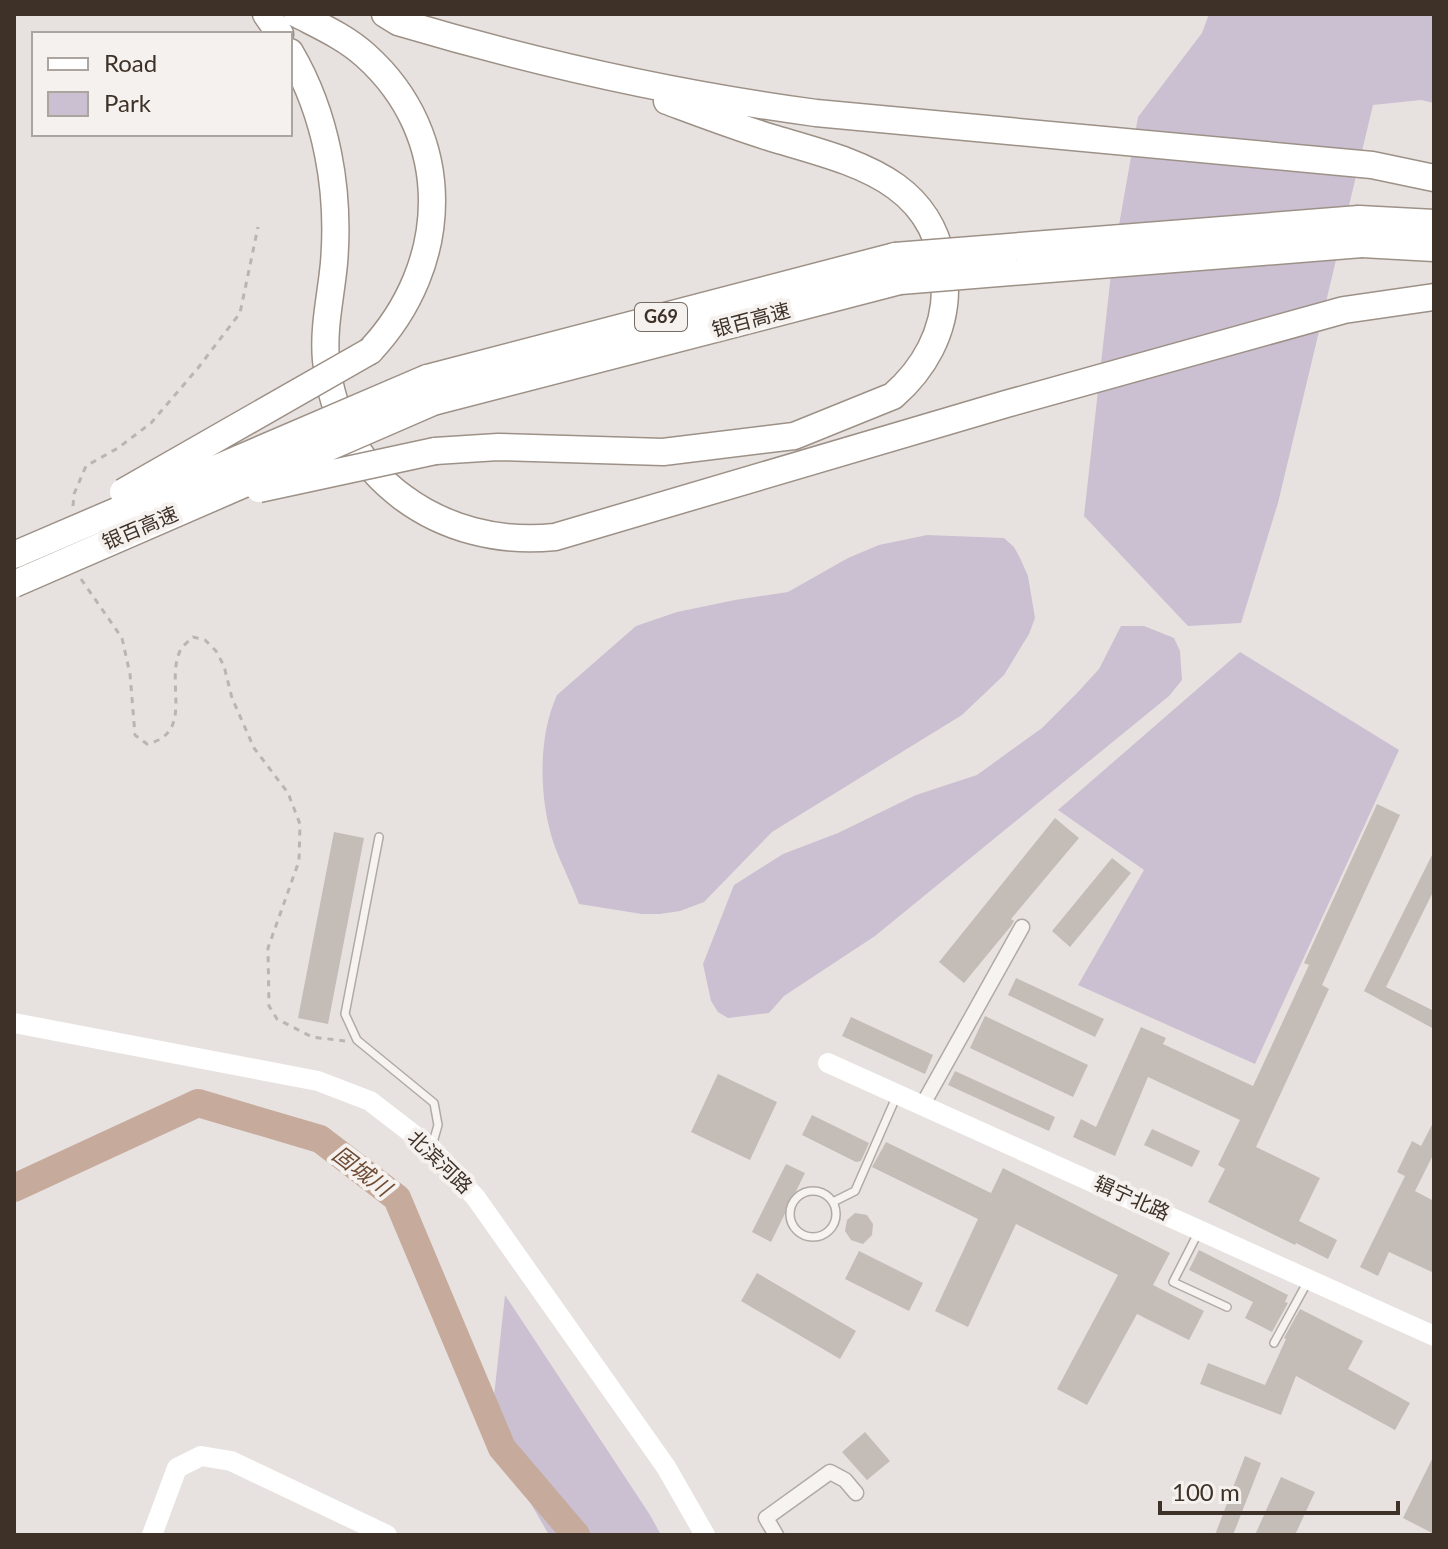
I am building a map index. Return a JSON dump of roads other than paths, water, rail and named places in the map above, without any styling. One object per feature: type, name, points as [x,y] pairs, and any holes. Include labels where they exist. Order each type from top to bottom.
[{"type":"highway","points":[[266,14],[279,32]]},
{"type":"highway","points":[[16,554],[370,351],[399,317],[419,277],[432,223],[429,168],[424,147],[407,106],[381,70],[348,40],[297,14]]},
{"type":"highway","points":[[385,14],[398,22],[466,42],[604,77],[745,103],[816,113],[1372,165],[1434,178]]},
{"type":"highway","points":[[292,56],[315,108],[333,187],[336,241],[325,339],[330,384],[336,405],[355,445],[375,472],[398,495],[436,519],[494,537],[555,537],[1006,404],[1344,310],[1434,297]]},
{"type":"highway","points":[[201,502],[435,451],[498,447],[663,452],[794,436],[893,396],[917,372],[934,342],[945,293],[936,242],[920,211],[896,186],[851,161],[729,125],[604,77]]},
{"type":"highway","name":"银百高速","points":[[16,554],[430,390],[898,268],[1434,223]]},
{"type":"highway","name":"银百高速","points":[[1361,231],[1434,248]]},
{"type":"highway","name":"银百高速","points":[[14,584],[201,502],[430,390]]},
{"type":"street","points":[[922,1106],[1022,927]]},
{"type":"street","name":"北滨河路","points":[[14,1023],[318,1081],[370,1101],[431,1148],[476,1198],[666,1467],[705,1535]]},
{"type":"street","name":"辑宁北路","points":[[828,1063],[1434,1336]]},
{"type":"street","points":[[152,1535],[177,1468],[201,1456],[231,1461],[387,1535]]},
{"type":"street","points":[[776,1535],[766,1518],[830,1472],[845,1480],[856,1493]]},
{"type":"lane","points":[[379,837],[345,1014],[357,1040],[434,1103],[438,1125],[431,1148]]},
{"type":"lane","points":[[833,1202],[855,1191],[897,1095]]},
{"type":"lane","points":[[815,1191],[833,1202],[836,1216],[831,1229],[825,1234],[811,1237],[798,1232],[793,1226],[792,1205],[801,1194],[815,1191]]},
{"type":"lane","points":[[1200,1229],[1173,1282],[1227,1307]]},
{"type":"lane","points":[[1274,1343],[1309,1279]]},
{"type":"waterway","name":"固城川","points":[[14,1188],[198,1103],[320,1139],[397,1198],[502,1448],[576,1535]]}]
